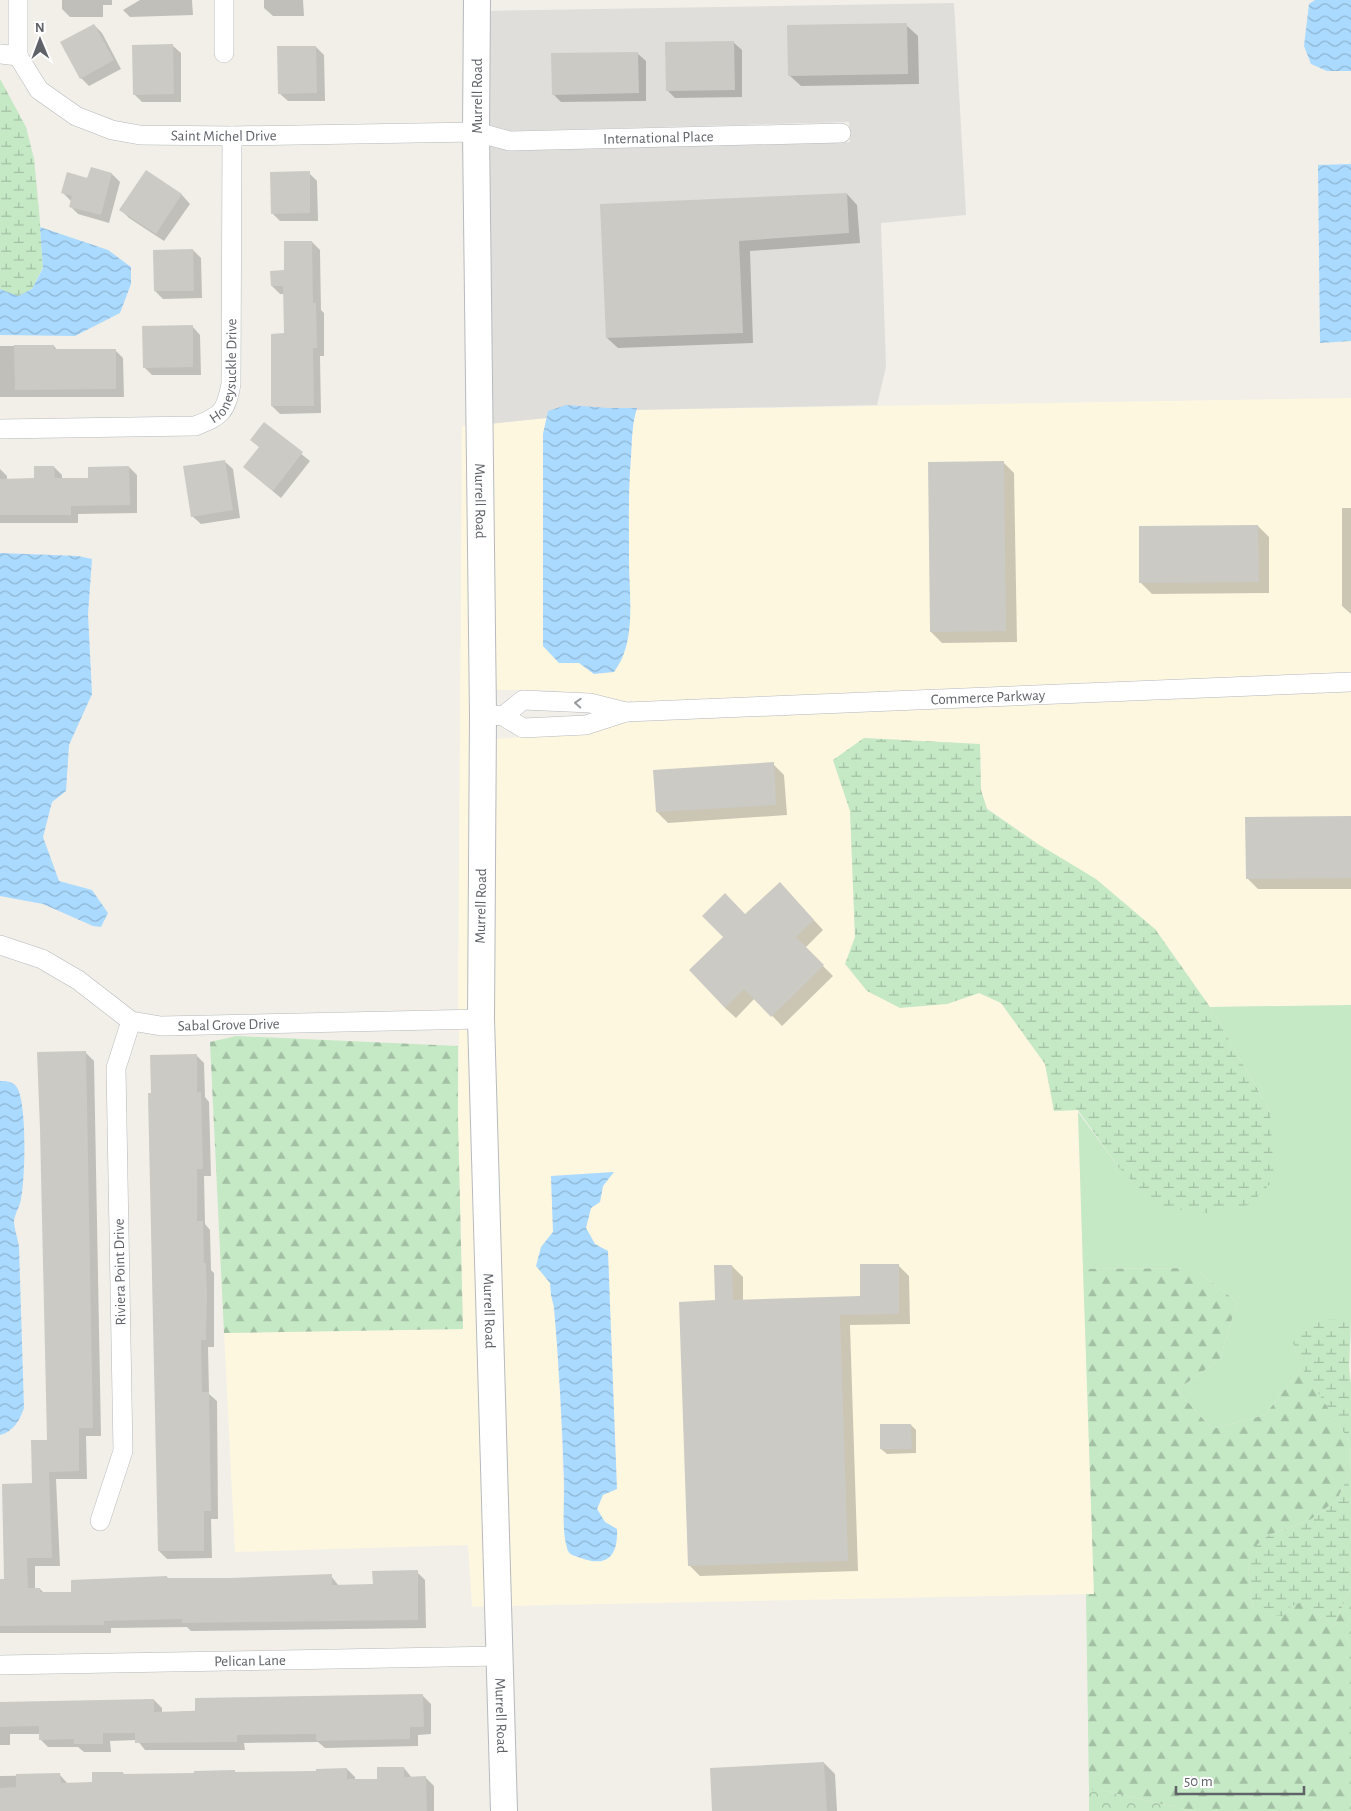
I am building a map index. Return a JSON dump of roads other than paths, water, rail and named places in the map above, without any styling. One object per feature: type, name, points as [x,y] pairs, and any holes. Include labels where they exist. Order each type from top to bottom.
[{"type":"street","points":[[9,55],[18,0]]},
{"type":"street","points":[[224,0],[224,54]]},
{"type":"street","name":"Murrell Road","points":[[477,0],[476,132],[493,716],[481,1019],[504,1811]]},
{"type":"street","name":"Saint Michel Drive","points":[[9,55],[39,90],[76,116],[112,130],[140,135],[232,136],[476,132]]},
{"type":"street","name":"International Place","points":[[476,132],[510,141],[841,132]]},
{"type":"street","name":"Honeysuckle Drive","points":[[0,429],[195,426],[214,419],[227,405],[231,384],[232,136]]},
{"type":"street","name":"Commerce Parkway","points":[[493,716],[524,700],[590,704],[626,712],[1351,682]]},
{"type":"street","name":"Commerce Parkway","points":[[493,716],[523,728],[586,725],[626,712]]},
{"type":"street","name":"Sabal Grove Drive","points":[[0,945],[42,959],[78,980],[131,1021],[161,1026],[481,1019]]},
{"type":"street","name":"Riviera Point Drive","points":[[100,1522],[124,1451],[116,1068],[131,1021]]},
{"type":"street","name":"Pelican Lane","points":[[0,1665],[500,1656]]},
{"type":"water","points":[[1315,0],[1351,0],[1351,71],[1327,71],[1311,64],[1304,46],[1309,4]]},
{"type":"water","points":[[1351,164],[1351,341],[1320,343],[1318,165]]},
{"type":"water","points":[[40,227],[108,250],[131,267],[131,284],[120,313],[75,336],[0,335],[0,289],[18,296],[32,289],[43,268]]},
{"type":"water","points":[[566,405],[637,408],[634,420],[629,483],[629,633],[621,660],[614,672],[594,674],[579,663],[559,663],[543,646],[543,434],[548,411]]},
{"type":"water","points":[[0,553],[78,556],[92,559],[88,614],[92,694],[69,745],[66,791],[52,802],[43,837],[59,881],[92,890],[108,913],[101,927],[93,926],[43,904],[0,896]]},
{"type":"water","points":[[0,1081],[15,1085],[19,1092],[24,1121],[22,1189],[14,1221],[19,1247],[24,1408],[15,1425],[9,1431],[0,1435]]},
{"type":"water","points":[[614,1172],[603,1186],[600,1202],[591,1208],[586,1228],[595,1244],[608,1251],[617,1489],[603,1495],[597,1509],[605,1522],[617,1529],[617,1538],[616,1546],[610,1557],[605,1560],[590,1561],[570,1554],[565,1540],[561,1415],[554,1307],[550,1283],[536,1266],[541,1247],[553,1232],[551,1176]]}]
